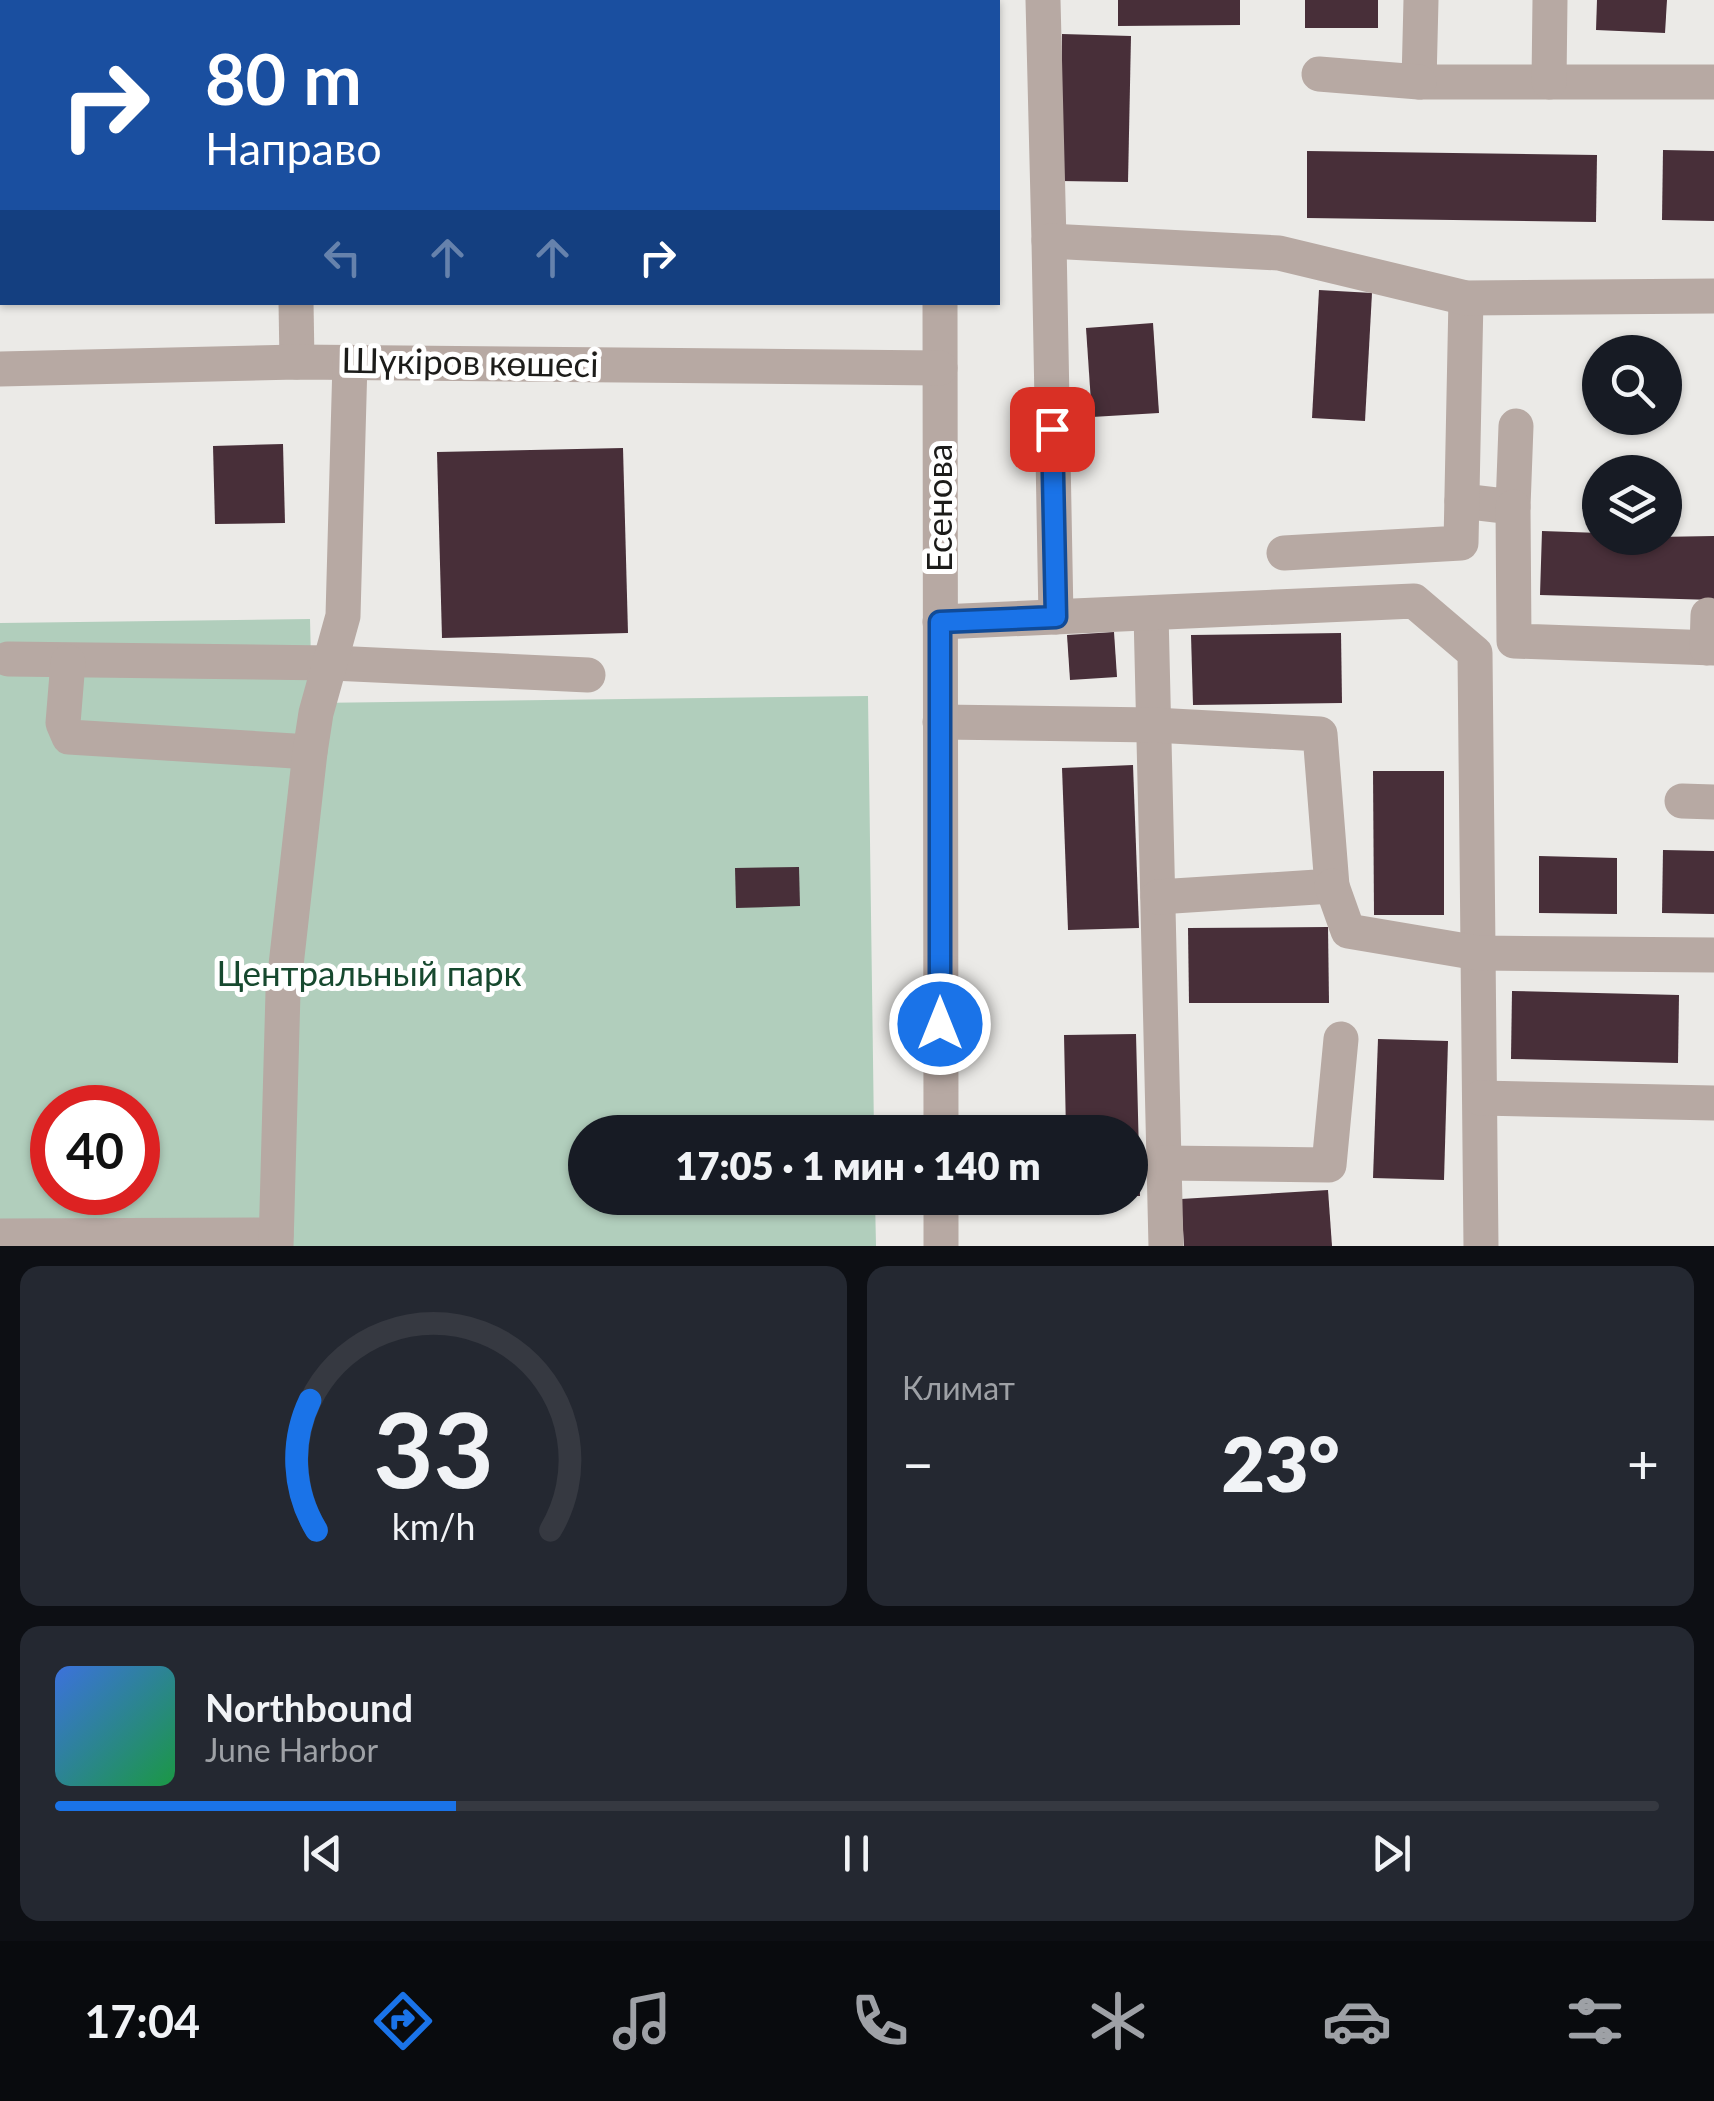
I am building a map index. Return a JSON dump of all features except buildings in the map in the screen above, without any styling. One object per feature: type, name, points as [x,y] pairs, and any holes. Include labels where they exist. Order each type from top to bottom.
[{"type":"street","points":[[1043,0],[1056,617]]},
{"type":"street","points":[[1420,0],[1420,82]]},
{"type":"street","points":[[1549,82],[1550,0]]},
{"type":"street","points":[[1320,74],[1420,82],[1714,82]]},
{"type":"street","points":[[1050,241],[1279,253],[1466,298],[1714,296]]},
{"type":"street","points":[[1284,554],[1461,544],[1466,298]]},
{"type":"street","points":[[296,305],[297,362]]},
{"type":"street","name":"Есенова","points":[[940,305],[941,1115]]},
{"type":"street","name":"Шүкіров көшесі","points":[[0,369],[297,362],[940,368]]},
{"type":"street","points":[[0,1236],[276,1240],[283,992],[316,713],[343,616],[350,362]]},
{"type":"street","points":[[1516,426],[1514,642],[1710,637]]},
{"type":"street","points":[[1462,500],[1513,507]]},
{"type":"street","points":[[940,622],[1414,601],[1475,653],[1481,1246]]},
{"type":"street","points":[[1151,613],[1166,1246]]},
{"type":"street","points":[[8,659],[332,663],[588,675]]},
{"type":"street","points":[[68,662],[63,723],[70,737],[310,752]]},
{"type":"street","points":[[940,722],[1154,725],[1320,734],[1332,886],[1348,931],[1478,953],[1714,955]]},
{"type":"street","points":[[1158,897],[1332,886]]},
{"type":"street","points":[[1164,1163],[1329,1166],[1342,1040]]},
{"type":"street","points":[[1480,1098],[1714,1102]]},
{"type":"street","points":[[941,1215],[941,1246]]},
{"type":"green space","name":"Центральный парк","points":[[310,619],[312,703],[868,696],[874,1115],[568,1115],[568,1215],[875,1215],[876,1246],[246,1246],[0,1228],[0,623]]},
{"type":"route","points":[[940,1024],[940,622],[1056,617],[1052,429]]}]
